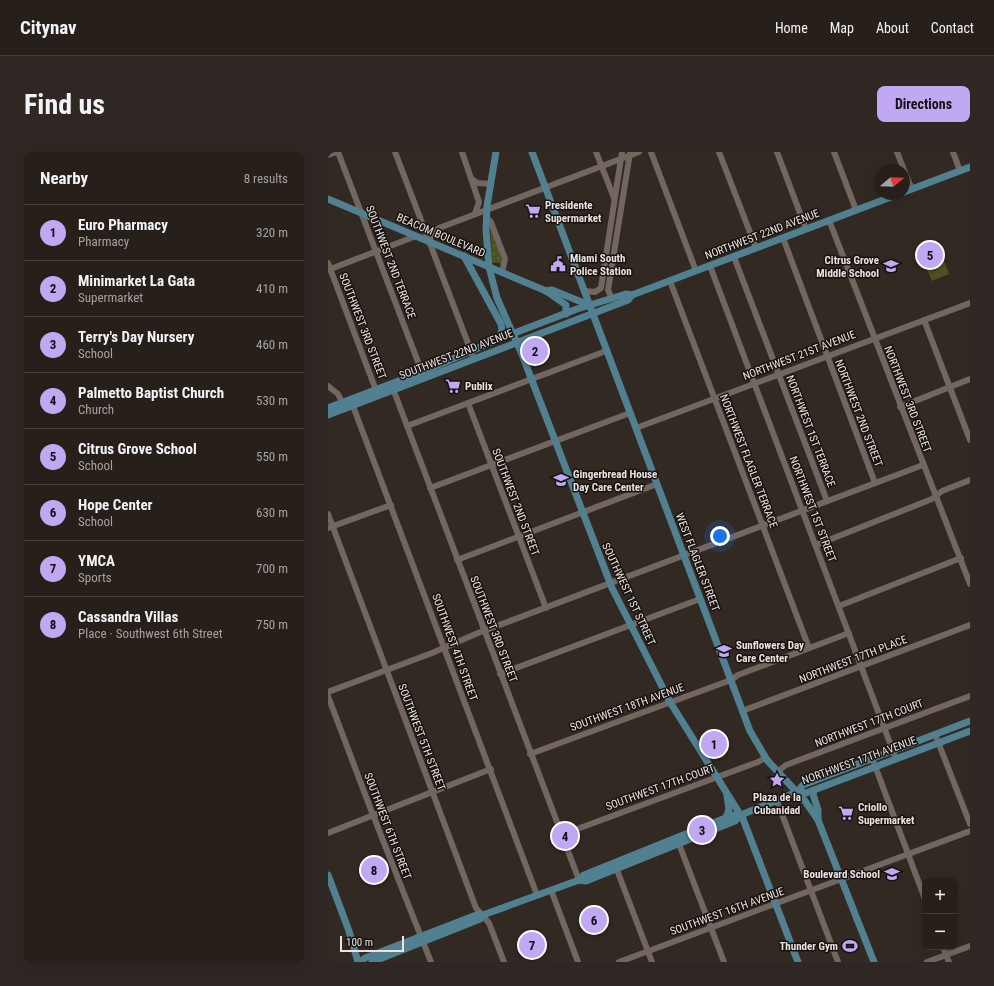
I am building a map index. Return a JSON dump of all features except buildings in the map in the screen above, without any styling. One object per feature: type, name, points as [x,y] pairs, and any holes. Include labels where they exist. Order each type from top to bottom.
[{"type":"main road","name":"SOUTHWEST 1ST STREET","points":[[496,152],[487,213],[489,267],[499,303],[517,342],[610,583],[670,702],[741,815],[798,962]]},
{"type":"main road","points":[[528,152],[539,180],[546,188]]},
{"type":"main road","name":"WEST FLAGLER STREET","points":[[532,152],[753,738],[765,758],[797,792],[818,820],[874,962]]},
{"type":"main road","points":[[912,189],[970,167]]},
{"type":"main road","name":"BEACOM BOULEVARD","points":[[328,199],[546,291],[566,305],[566,314]]},
{"type":"main road","name":"NORTHWEST 22ND AVENUE","points":[[592,314],[628,300],[632,295],[670,280],[883,200]]},
{"type":"main road","points":[[464,256],[490,302],[502,327],[499,339]]},
{"type":"main road","points":[[490,302],[492,280]]},
{"type":"main road","name":"BEACOM BOULEVARD","points":[[546,291],[552,290],[589,306]]},
{"type":"main road","name":"NORTHWEST 22ND AVENUE","points":[[589,306],[626,294],[632,295]]},
{"type":"main road","name":"SOUTHWEST 22ND AVENUE","points":[[472,355],[499,339],[589,306]]},
{"type":"main road","name":"SOUTHWEST 22ND AVENUE","points":[[328,415],[353,406],[377,393],[472,355],[517,342],[592,314]]},
{"type":"main road","name":"SOUTHWEST 22ND AVENUE","points":[[328,408],[342,402],[377,393]]},
{"type":"main road","name":"NORTHWEST 17TH AVENUE","points":[[797,792],[803,785],[970,721]]},
{"type":"main road","name":"NORTHWEST 17TH AVENUE","points":[[797,792],[806,793],[970,731]]},
{"type":"main road","points":[[814,790],[813,794],[818,810],[818,820]]},
{"type":"main road","points":[[726,792],[729,809],[726,818]]},
{"type":"main road","points":[[579,880],[586,881],[617,870],[726,818],[733,815],[741,815],[797,792]]},
{"type":"main road","points":[[372,962],[479,914],[483,915],[579,880],[584,876],[621,861],[735,821],[741,815]]},
{"type":"main road","points":[[617,870],[621,861]]},
{"type":"main road","points":[[328,875],[359,962],[365,958],[422,939]]},
{"type":"street","points":[[328,155],[338,152]]},
{"type":"street","name":"SOUTHWEST 2ND TERRACE","points":[[338,152],[423,375]]},
{"type":"street","points":[[395,152],[472,355]]},
{"type":"street","points":[[462,152],[473,180],[479,204],[475,214]]},
{"type":"street","points":[[596,152],[615,199]]},
{"type":"street","points":[[584,291],[595,292],[601,288],[622,152]]},
{"type":"street","points":[[429,241],[432,234],[439,228],[475,214],[487,213],[630,154],[639,152]]},
{"type":"street","points":[[651,152],[696,271]]},
{"type":"street","points":[[719,152],[756,248]]},
{"type":"street","points":[[777,152],[806,229]]},
{"type":"street","points":[[834,152],[856,210]]},
{"type":"street","points":[[897,152],[901,164]]},
{"type":"street","points":[[953,152],[960,171]]},
{"type":"street","points":[[612,299],[608,290],[630,154]]},
{"type":"street","points":[[473,180],[477,183],[491,184]]},
{"type":"street","points":[[910,184],[912,189]]},
{"type":"street","points":[[487,213],[506,259],[502,272]]},
{"type":"street","name":"NORTHWEST 3RD STREET","points":[[829,220],[970,584]]},
{"type":"street","points":[[329,268],[376,252],[416,236]]},
{"type":"street","name":"NORTHWEST 2ND STREET","points":[[783,238],[875,483]]},
{"type":"street","name":"NORTHWEST 1ST TERRACE","points":[[734,257],[827,501]]},
{"type":"street","name":"NORTHWEST 1ST STREET","points":[[710,266],[896,759]]},
{"type":"street","name":"SOUTHWEST 3RD STREET","points":[[329,268],[377,393]]},
{"type":"street","name":"NORTHWEST FLAGLER TERRACE","points":[[670,280],[809,648]]},
{"type":"street","name":"NORTHWEST 21ST AVENUE","points":[[636,428],[970,303]]},
{"type":"street","points":[[924,320],[970,440]]},
{"type":"street","points":[[406,426],[606,351]]},
{"type":"street","points":[[900,406],[970,380]]},
{"type":"street","points":[[328,386],[338,394],[342,402]]},
{"type":"street","name":"SOUTHWEST 3RD STREET","points":[[392,387],[579,880]]},
{"type":"street","name":"SOUTHWEST 2ND STREET","points":[[468,403],[546,608]]},
{"type":"street","name":"SOUTHWEST 4TH STREET","points":[[353,406],[491,769],[537,895]]},
{"type":"street","points":[[430,488],[630,413]]},
{"type":"street","points":[[328,692],[432,653],[484,631],[923,465]]},
{"type":"street","points":[[816,545],[932,499],[942,490],[970,480]]},
{"type":"street","points":[[457,560],[657,484]]},
{"type":"street","points":[[330,528],[391,505]]},
{"type":"street","name":"SOUTHWEST 5TH STREET","points":[[328,514],[330,528],[386,670],[476,908],[489,923],[504,962]]},
{"type":"street","points":[[839,606],[961,558]]},
{"type":"street","points":[[500,674],[700,598]]},
{"type":"street","name":"NORTHWEST 17TH PLACE","points":[[742,711],[970,625]]},
{"type":"street","name":"SOUTHWEST 18TH AVENUE","points":[[530,754],[731,680],[738,675],[849,633]]},
{"type":"street","name":"SOUTHWEST 6TH STREET","points":[[328,696],[431,962]]},
{"type":"street","name":"NORTHWEST 17TH COURT","points":[[777,772],[786,765],[970,696]]},
{"type":"street","points":[[935,734],[970,824]]},
{"type":"street","name":"SOUTHWEST 17TH COURT","points":[[561,835],[765,758]]},
{"type":"street","points":[[872,758],[922,891]]},
{"type":"street","points":[[328,833],[491,769]]},
{"type":"street","points":[[777,801],[838,962]]},
{"type":"street","name":"SOUTHWEST 16TH AVENUE","points":[[619,962],[970,831]]},
{"type":"street","points":[[676,842],[724,962]]},
{"type":"street","points":[[617,870],[652,962]]},
{"type":"street","points":[[550,890],[578,962]]},
{"type":"street","points":[[927,962],[970,946]]},
{"type":"street","points":[[944,950],[949,962]]},
{"type":"green space","points":[[490,224],[502,260],[502,264],[492,262]]},
{"type":"green space","points":[[941,253],[949,274],[932,281],[923,260]]},
{"type":"place","name":"Presidente Supermarket","points":[[533,211]]},
{"type":"place","name":"Citrus Grove School","points":[[930,255]]},
{"type":"place","name":"Miami South Police Station","points":[[558,264]]},
{"type":"place","name":"Citrus Grove Middle School","points":[[891,266]]},
{"type":"place","name":"Minimarket La Gata","points":[[535,351]]},
{"type":"place","name":"Publix","points":[[453,386]]},
{"type":"place","name":"Gingerbread House Day Care Center","points":[[561,480]]},
{"type":"place","name":"Sunflowers Day Care Center","points":[[724,651]]},
{"type":"place","name":"Euro Pharmacy","points":[[714,744]]},
{"type":"place","name":"Plaza de la Cubanidad","points":[[777,780]]},
{"type":"place","name":"Criollo Supermarket","points":[[846,813]]},
{"type":"place","name":"Terry's Day Nursery","points":[[702,830]]},
{"type":"place","name":"Palmetto Baptist Church","points":[[565,836]]},
{"type":"place","name":"Cassandra Villas","points":[[374,870]]},
{"type":"place","name":"Boulevard School","points":[[892,874]]},
{"type":"place","name":"Hope Center","points":[[594,920]]},
{"type":"place","name":"YMCA","points":[[532,945]]},
{"type":"place","name":"Thunder Gym","points":[[850,946]]}]
